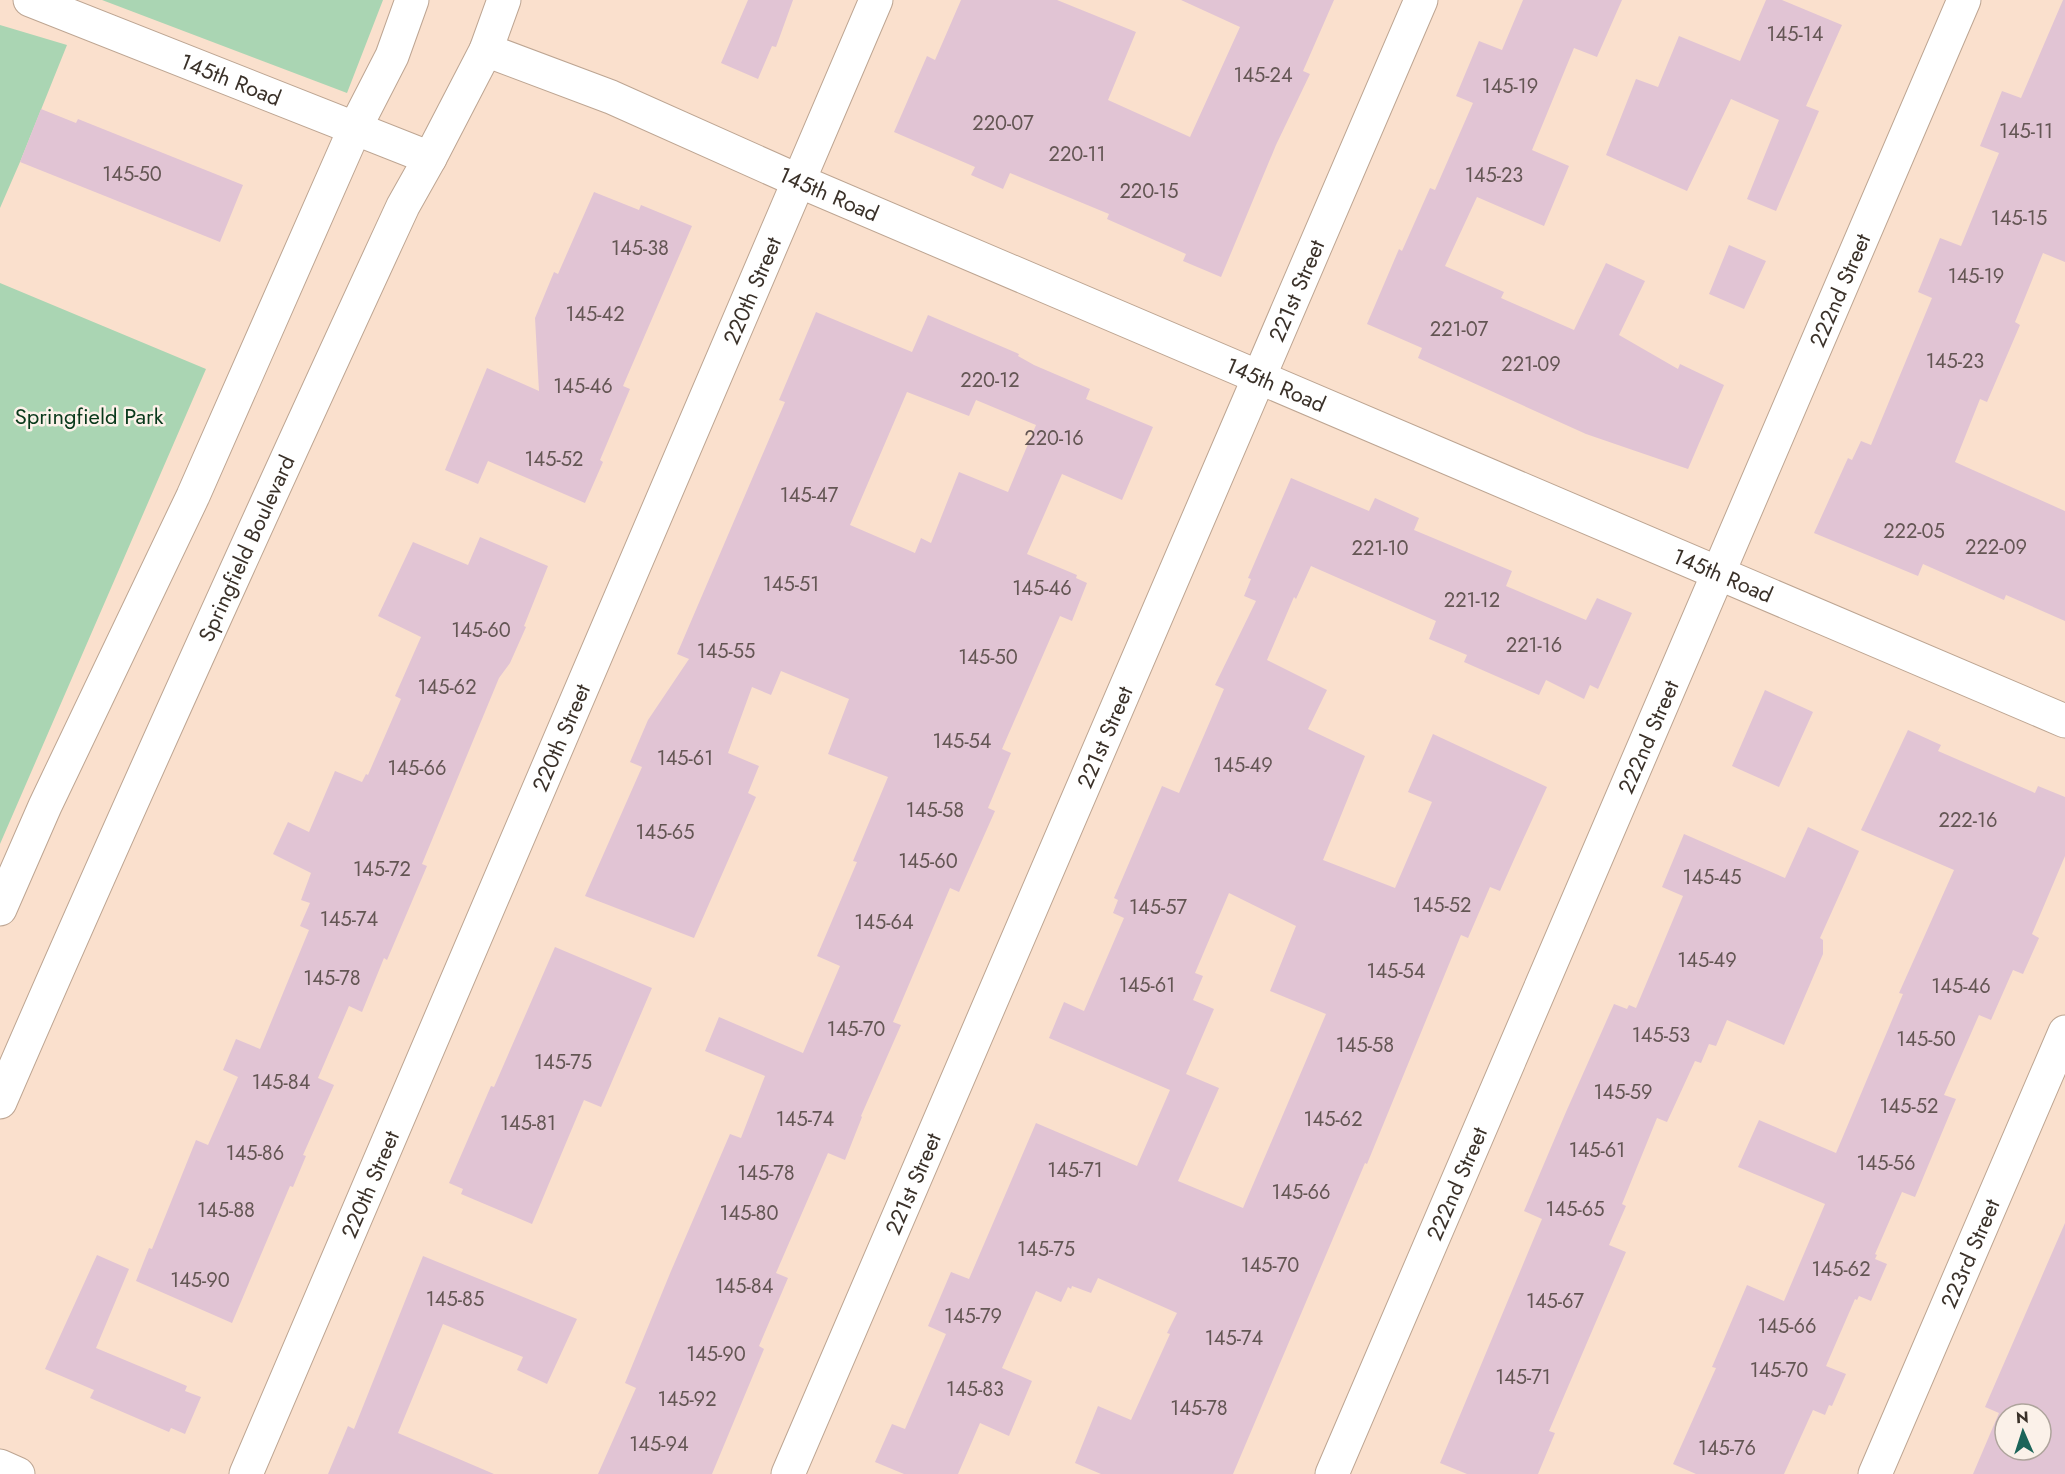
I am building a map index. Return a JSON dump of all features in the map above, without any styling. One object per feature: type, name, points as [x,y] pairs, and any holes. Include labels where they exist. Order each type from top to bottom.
[{"type":"street","name":"145th Road","points":[[30,0],[430,159]]},
{"type":"street","points":[[0,909],[45,806],[193,496],[355,128],[392,56],[412,0]]},
{"type":"street","name":"Springfield Boulevard","points":[[0,1102],[109,850],[240,559],[403,206],[486,50],[504,0]]},
{"type":"street","name":"220th Street","points":[[246,1474],[876,0]]},
{"type":"street","name":"221st Street","points":[[788,1474],[1421,0]]},
{"type":"street","name":"222nd Street","points":[[1332,1474],[1964,0]]},
{"type":"street","name":"145th Road","points":[[486,50],[611,97],[799,181],[2065,721]]},
{"type":"street","name":"223rd Street","points":[[1875,1474],[2065,1032]]},
{"type":"street","points":[[0,1467],[18,1474]]},
{"type":"green space","points":[[102,0],[383,0],[347,93]]},
{"type":"green space","points":[[0,25],[67,45],[0,208]]},
{"type":"green space","name":"Springfield Park","points":[[0,283],[206,369],[0,844]]},
{"type":"building","points":[[748,0],[793,0],[776,47],[772,46],[758,79],[721,63]]},
{"type":"building","points":[[961,0],[1057,0],[1136,32],[1108,100],[1190,137],[1240,27],[1181,0],[1334,0],[1303,71],[1310,74],[1276,145],[1221,277],[1183,261],[1186,254],[1107,219],[1109,214],[1010,173],[1003,189],[971,175],[975,167],[894,132],[927,56],[935,60]]},
{"type":"building","points":[[1523,0],[1622,0],[1597,57],[1574,48],[1532,150],[1569,166],[1544,226],[1477,197],[1445,266],[1504,292],[1501,298],[1574,330],[1606,263],[1645,281],[1619,335],[1678,369],[1680,364],[1724,385],[1688,469],[1586,434],[1418,358],[1422,348],[1367,324],[1399,249],[1402,251],[1430,188],[1435,190],[1473,103],[1456,96],[1479,41],[1502,50]]},
{"type":"building","points":[[1766,0],[1782,0],[1842,25],[1806,106],[1819,111],[1776,211],[1747,199],[1779,120],[1731,99],[1687,191],[1606,155],[1636,79],[1658,87],[1679,36],[1740,61]]},
{"type":"building","points":[[2063,0],[2065,0],[2065,262],[2043,253],[2015,322],[2020,325],[1987,402],[1980,399],[1955,462],[2065,511],[2065,621],[2006,595],[2004,600],[1923,564],[1918,576],[1814,533],[1848,458],[1852,460],[1861,441],[1871,445],[1932,298],[1918,292],[1940,238],[1961,246],[1999,153],[1980,146],[2002,91],[2021,98]]},
{"type":"building","points":[[41,109],[76,123],[78,119],[243,185],[220,242],[20,162]]},
{"type":"building","points":[[594,192],[639,210],[641,205],[692,226],[623,386],[630,389],[600,460],[603,462],[585,503],[488,461],[478,484],[445,470],[487,368],[539,391],[535,318],[554,272],[558,274]]},
{"type":"building","points":[[1729,245],[1766,261],[1744,309],[1709,294]]},
{"type":"building","points":[[816,312],[912,352],[928,315],[1019,354],[1018,356],[1034,365],[1090,389],[1086,399],[1153,427],[1122,500],[1062,474],[1027,554],[1077,575],[1076,578],[1087,583],[1072,621],[1060,616],[1002,749],[1011,753],[988,808],[995,811],[959,892],[950,888],[893,1022],[901,1025],[861,1116],[845,1160],[828,1153],[776,1273],[788,1278],[759,1346],[764,1349],[712,1474],[598,1474],[636,1388],[625,1383],[671,1271],[730,1134],[741,1138],[765,1076],[705,1051],[719,1017],[803,1053],[840,966],[817,956],[857,862],[853,861],[888,777],[828,754],[849,699],[781,671],[771,695],[752,687],[728,753],[759,766],[748,793],[756,797],[694,938],[585,896],[642,767],[630,762],[648,720],[689,659],[677,654],[785,402],[779,400]],"holes":[[[907,392],[969,416],[976,400],[1036,425],[1008,492],[959,472],[931,543],[921,538],[915,553],[850,525]]]},
{"type":"building","points":[[1291,478],[1369,511],[1375,498],[1419,518],[1414,530],[1512,571],[1506,586],[1586,620],[1597,598],[1632,613],[1598,689],[1590,685],[1584,699],[1546,680],[1539,695],[1464,662],[1467,655],[1429,639],[1436,621],[1311,566],[1296,599],[1294,597],[1267,660],[1327,690],[1308,729],[1365,756],[1323,860],[1395,888],[1432,802],[1408,792],[1433,734],[1547,787],[1500,891],[1490,887],[1468,938],[1461,935],[1367,1164],[1365,1163],[1233,1474],[1101,1474],[1075,1463],[1098,1406],[1131,1420],[1170,1334],[1167,1333],[1177,1313],[1098,1278],[1091,1293],[1072,1286],[1071,1289],[1068,1287],[1061,1302],[1036,1291],[1002,1368],[1032,1381],[1009,1436],[980,1423],[958,1474],[904,1474],[875,1462],[892,1424],[905,1429],[946,1334],[928,1326],[951,1272],[969,1279],[1036,1123],[1137,1166],[1170,1090],[1049,1038],[1064,1002],[1084,1011],[1124,918],[1113,913],[1118,900],[1114,898],[1162,786],[1179,793],[1224,689],[1215,685],[1256,601],[1244,596],[1251,579],[1248,578]],"holes":[[[1229,893],[1296,926],[1270,991],[1326,1014],[1243,1208],[1178,1181],[1219,1088],[1186,1074],[1214,1009],[1193,1000],[1203,976],[1195,973]]]},
{"type":"building","points":[[480,537],[548,566],[524,626],[526,627],[510,663],[499,678],[422,864],[427,866],[387,960],[384,958],[362,1012],[349,1006],[318,1078],[334,1085],[303,1155],[306,1156],[293,1187],[290,1186],[232,1323],[136,1281],[149,1248],[152,1249],[196,1140],[208,1145],[238,1077],[223,1070],[236,1039],[260,1049],[309,930],[300,926],[310,903],[301,900],[311,873],[273,854],[288,822],[309,832],[335,771],[362,782],[366,774],[368,775],[401,699],[395,696],[421,637],[378,616],[413,542],[468,565]]},
{"type":"building","points":[[1765,690],[1813,712],[1779,787],[1732,766]]},
{"type":"building","points":[[1908,730],[1941,745],[1938,751],[2035,793],[2038,786],[2065,797],[2065,856],[2032,934],[2039,938],[2023,974],[2013,970],[1991,1020],[1979,1015],[1944,1095],[1956,1099],[1915,1197],[1902,1192],[1875,1254],[1877,1255],[1875,1259],[1887,1264],[1871,1301],[1859,1296],[1857,1300],[1855,1299],[1826,1366],[1846,1374],[1832,1406],[1829,1405],[1825,1415],[1813,1410],[1784,1474],[1696,1474],[1673,1464],[1716,1368],[1712,1367],[1747,1285],[1784,1301],[1825,1204],[1738,1167],[1759,1120],[1836,1153],[1903,994],[1899,993],[1954,870],[1861,830]]},
{"type":"building","points":[[1808,827],[1859,851],[1820,938],[1823,940],[1823,954],[1784,1045],[1727,1020],[1716,1046],[1709,1044],[1701,1063],[1695,1061],[1667,1122],[1657,1118],[1622,1204],[1626,1206],[1609,1245],[1626,1252],[1549,1431],[1555,1433],[1538,1474],[1467,1474],[1440,1463],[1542,1219],[1524,1211],[1566,1112],[1614,1004],[1627,1009],[1629,1005],[1636,1008],[1683,896],[1662,887],[1684,834],[1785,878]]},
{"type":"building","points":[[555,947],[652,988],[601,1107],[584,1100],[532,1224],[461,1194],[463,1189],[449,1183]]},
{"type":"building","points":[[2065,1223],[2065,1474],[1973,1474],[1993,1427],[1993,1462],[2053,1462],[2053,1402],[1993,1402],[1993,1410],[1985,1407]]},
{"type":"building","points":[[97,1255],[129,1269],[96,1348],[187,1386],[185,1391],[201,1397],[185,1434],[171,1428],[169,1432],[90,1398],[94,1390],[45,1369]]},
{"type":"building","points":[[423,1256],[577,1319],[547,1384],[517,1370],[523,1357],[443,1324],[398,1433],[494,1474],[328,1474],[348,1426],[354,1429]]}]
